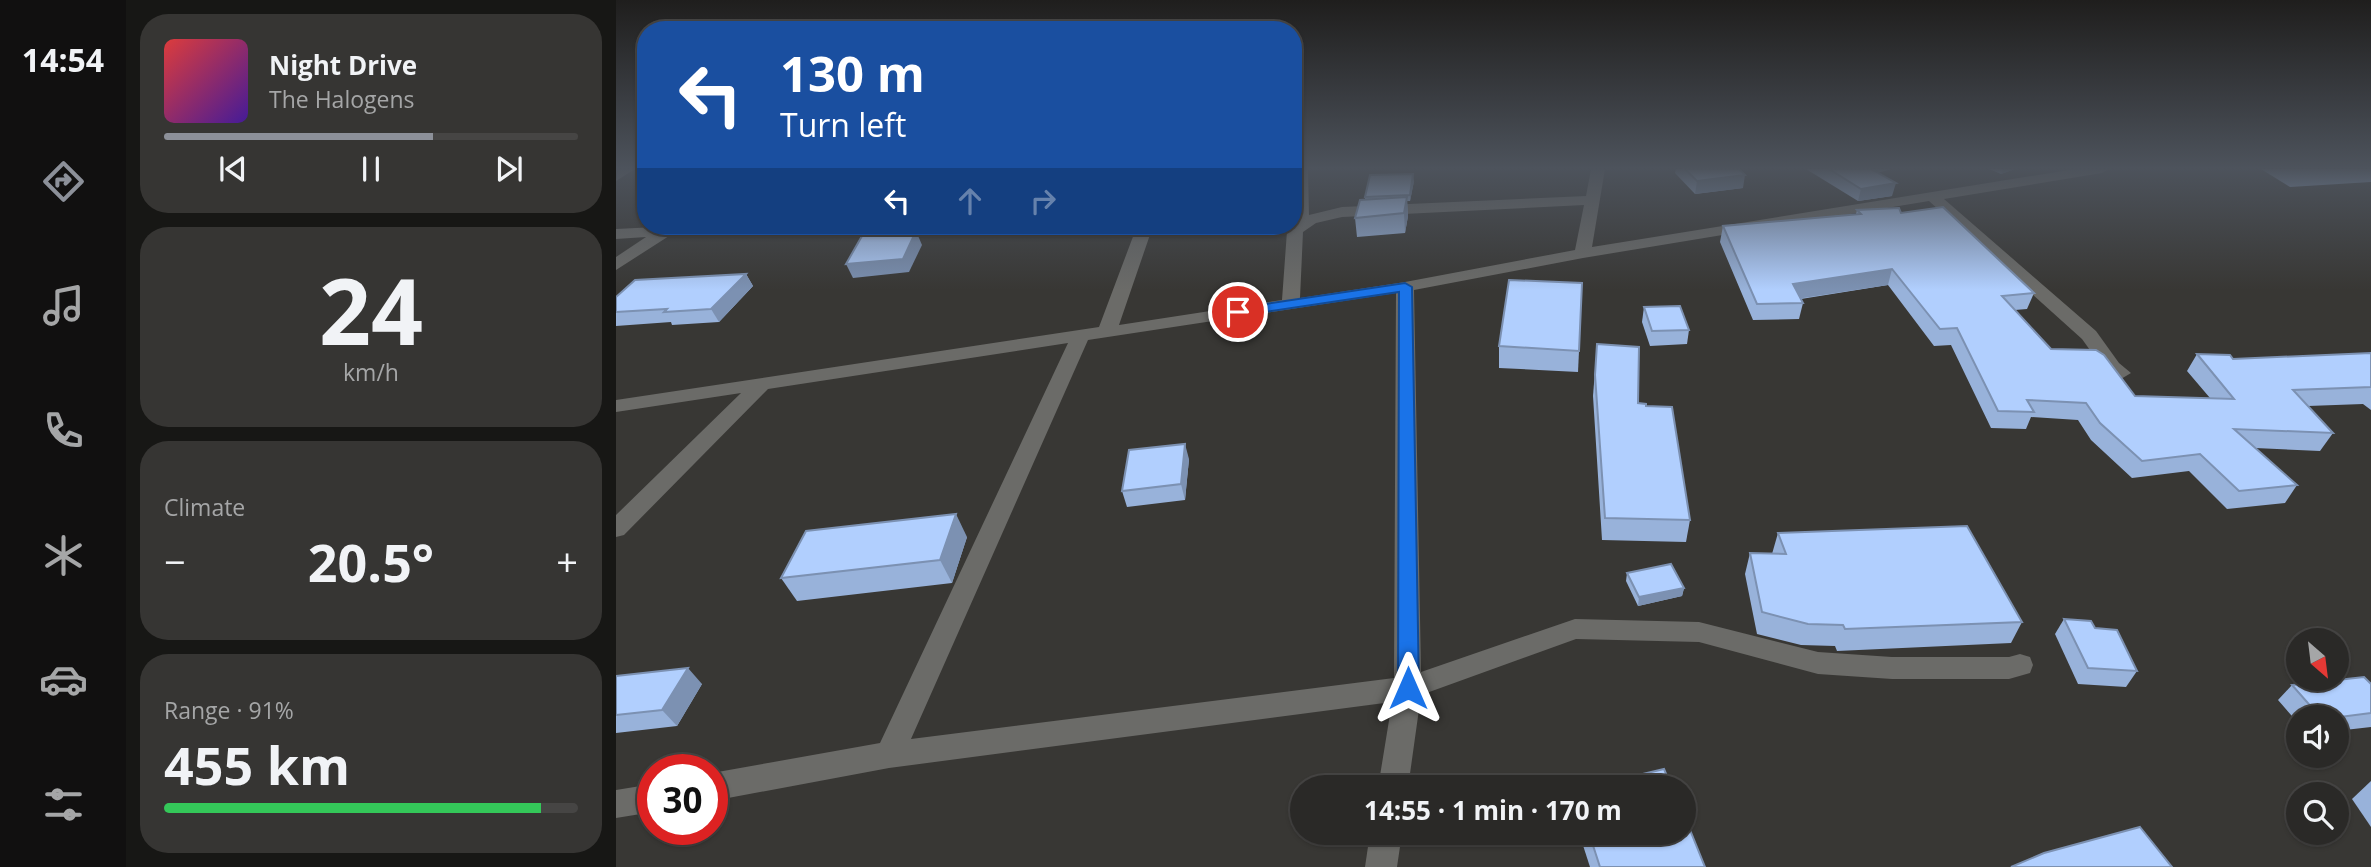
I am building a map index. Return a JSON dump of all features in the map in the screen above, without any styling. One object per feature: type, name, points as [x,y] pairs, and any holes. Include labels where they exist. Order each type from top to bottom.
[{"type":"street","points":[[1302,223],[1342,212],[1395,209]]},
{"type":"street","points":[[1583,253],[1590,209]]},
{"type":"street","points":[[616,406],[1405,287],[1583,253],[1855,209]]},
{"type":"street","points":[[1947,209],[2089,335],[2112,367],[2121,373]]},
{"type":"street","points":[[616,234],[637,233]]},
{"type":"street","points":[[616,265],[660,235]]},
{"type":"street","points":[[1107,332],[1142,235]]},
{"type":"street","points":[[1291,304],[1295,235]]},
{"type":"street","points":[[1395,775],[1408,688],[1405,287]]},
{"type":"street","points":[[889,755],[1081,336]]},
{"type":"street","points":[[617,528],[762,384]]},
{"type":"street","points":[[728,784],[889,755],[1408,688],[1575,629],[1699,632],[1818,663],[1905,668],[2009,668],[2020,665]]},
{"type":"street","points":[[616,804],[637,800]]},
{"type":"street","points":[[1381,867],[1384,845]]},
{"type":"building","points":[[1357,209],[1405,209],[1404,213],[1355,218]]},
{"type":"building","points":[[1900,209],[1901,213],[1946,209],[2034,293],[2002,296],[2051,349],[2096,350],[2104,355],[2135,396],[2234,399],[2197,354],[2230,355],[2233,359],[2371,353],[2371,387],[2293,390],[2333,433],[2234,429],[2297,485],[2239,491],[2200,454],[2142,461],[2100,423],[2086,403],[2027,400],[2034,412],[1998,411],[1957,328],[1940,329],[1892,269],[1793,284],[1803,303],[1757,304],[1723,226],[1861,214],[1857,210]]},
{"type":"building","points":[[914,235],[903,259],[846,264],[862,236]]},
{"type":"building","points":[[746,274],[711,309],[616,312],[616,297],[635,280]]},
{"type":"building","points":[[1509,280],[1582,283],[1579,351],[1499,346]]},
{"type":"building","points":[[1680,306],[1689,330],[1652,331],[1644,307]]},
{"type":"building","points":[[1597,344],[1639,347],[1638,403],[1672,407],[1690,520],[1605,518],[1595,375]]},
{"type":"building","points":[[1185,444],[1181,484],[1122,491],[1129,450]]},
{"type":"building","points":[[956,514],[940,560],[781,578],[806,531]]},
{"type":"building","points":[[1967,526],[2022,622],[1845,629],[1843,625],[1808,624],[1762,612],[1750,553],[1786,554],[1778,533]]},
{"type":"building","points":[[1671,564],[1684,588],[1639,597],[1627,573]]},
{"type":"building","points":[[2064,619],[2091,621],[2095,628],[2117,630],[2137,671],[2088,668]]},
{"type":"building","points":[[688,668],[662,710],[616,715],[616,676]]},
{"type":"building","points":[[2364,677],[2371,684],[2371,713],[2349,716],[2349,705],[2310,705],[2297,691],[2349,691],[2349,679]]},
{"type":"building","points":[[1664,769],[1667,775],[1639,775]]},
{"type":"building","points":[[2140,827],[2172,867],[2011,867],[2044,853]]},
{"type":"building","points":[[1593,845],[1696,845],[1705,867],[1600,867]]},
{"type":"route","points":[[1238,312],[1405,287],[1408,688]]}]
